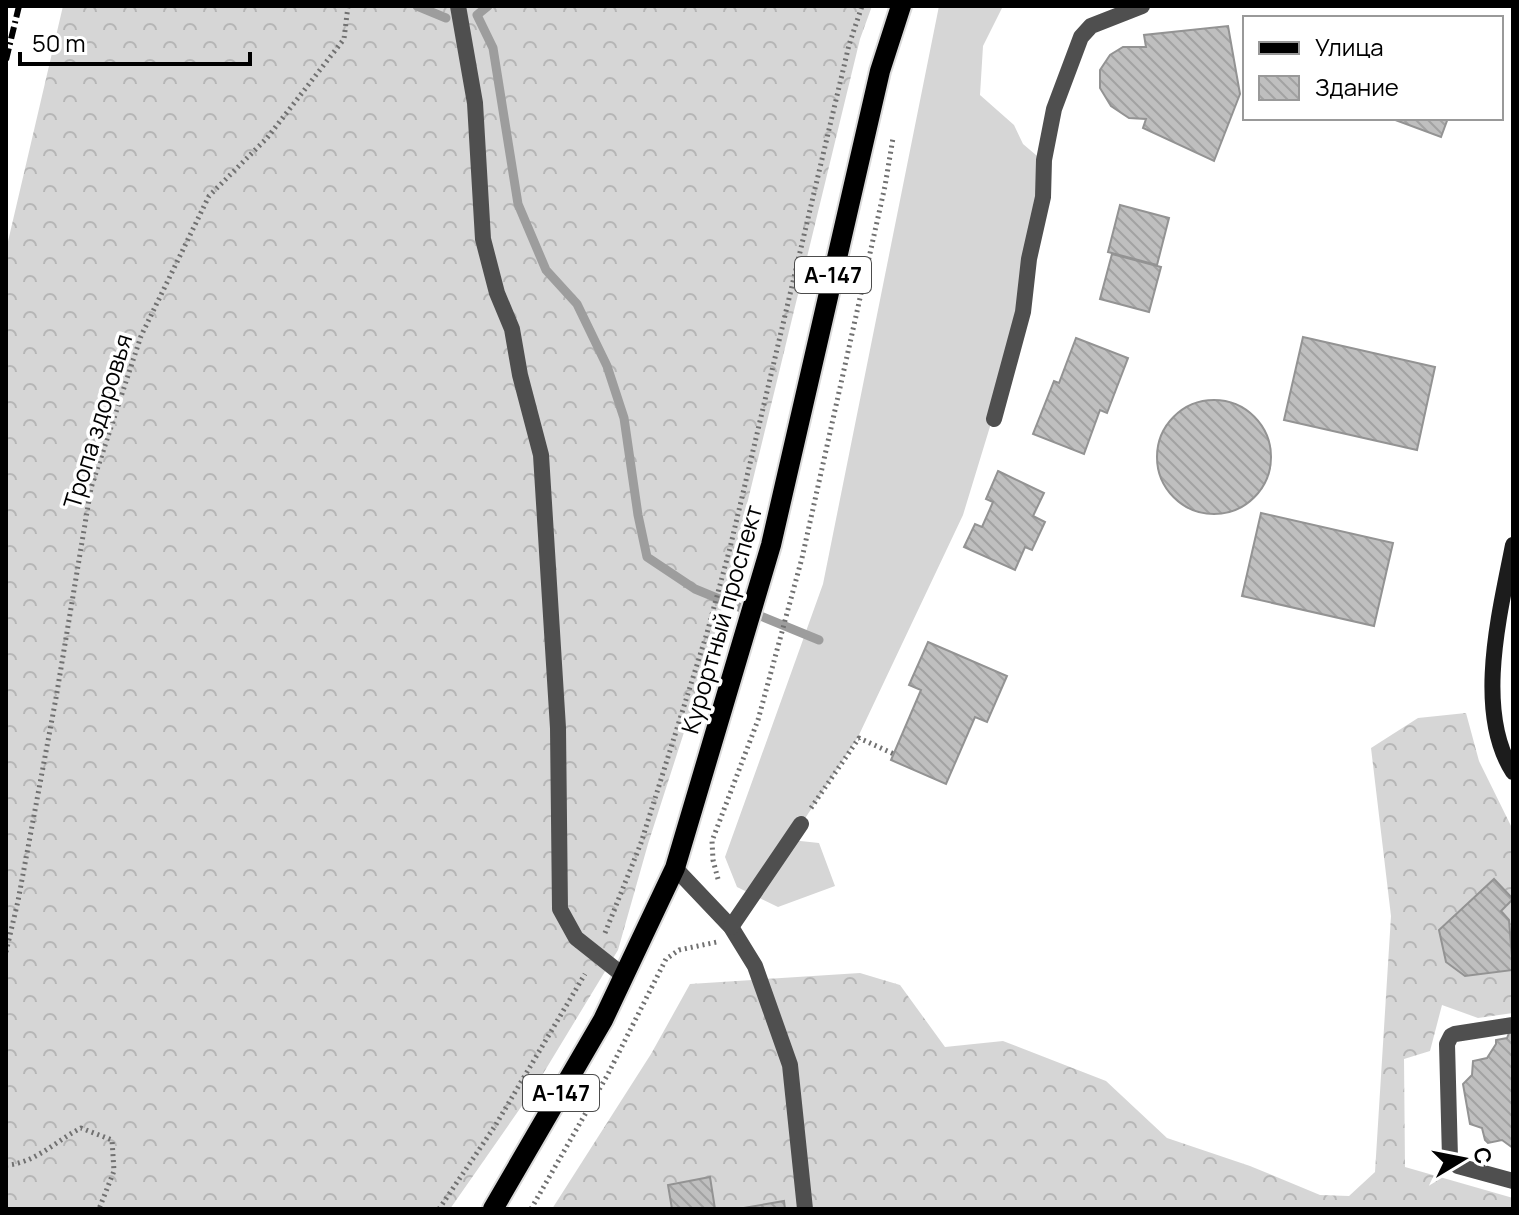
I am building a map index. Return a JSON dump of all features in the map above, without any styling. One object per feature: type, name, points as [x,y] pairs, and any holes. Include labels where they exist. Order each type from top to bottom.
[{"type":"main road","name":"Курортный проспект","points":[[493,1209],[603,1020],[675,868],[771,545],[880,71],[901,6]]},
{"type":"street","points":[[1513,545],[1506,621],[1493,704],[1496,729],[1506,762],[1513,772]]},
{"type":"lane","points":[[458,6],[475,103],[483,239],[497,293],[512,329],[520,375],[541,455],[558,728],[560,909],[576,938],[624,976]]},
{"type":"lane","points":[[994,419],[1023,312],[1029,259],[1043,197],[1044,160],[1054,109],[1081,37],[1091,26],[1142,6]]},
{"type":"lane","points":[[729,925],[801,824]]},
{"type":"lane","points":[[675,868],[729,925],[755,966],[790,1065],[805,1209]]},
{"type":"lane","points":[[1513,1025],[1455,1034],[1447,1044],[1450,1158],[1458,1166],[1513,1181]]},
{"type":"path","points":[[707,633],[730,548],[849,45],[862,6]]},
{"type":"path","name":"Тропа здоровья","points":[[6,952],[53,713],[91,488],[141,336],[209,196],[267,138],[344,39],[348,7]]},
{"type":"path","points":[[531,1209],[608,1074],[666,959],[679,950],[713,944],[729,925],[733,914],[732,905],[718,879],[712,841],[758,720],[802,558],[885,186],[895,127]]},
{"type":"path","points":[[801,824],[859,738],[894,754]]},
{"type":"path","points":[[6,1165],[42,1154],[57,1141],[81,1128],[112,1140],[114,1171],[99,1209]]},
{"type":"green space","points":[[63,6],[872,6],[860,39],[715,636],[648,844],[618,950],[535,1087],[450,1209],[6,1209],[6,250]]},
{"type":"green space","points":[[939,6],[1003,6],[983,46],[980,95],[1014,125],[1023,144],[1043,161],[1041,197],[992,420],[963,515],[858,737],[791,840],[819,843],[835,886],[778,907],[737,887],[725,857],[823,584]]},
{"type":"green space","points":[[1466,713],[1479,761],[1513,830],[1513,1013],[1478,1018],[1442,1005],[1430,1051],[1404,1059],[1405,1167],[1513,1198],[1513,1209],[552,1209],[651,1054],[690,984],[860,973],[900,985],[945,1047],[1003,1041],[1106,1081],[1167,1138],[1250,1166],[1320,1195],[1349,1196],[1375,1172],[1391,916],[1371,748],[1418,718]]},
{"type":"building","points":[[1228,26],[1240,94],[1214,161],[1143,128],[1146,119],[1129,118],[1111,106],[1100,88],[1100,70],[1110,55],[1123,47],[1146,47],[1144,35]]},
{"type":"building","points":[[1395,120],[1447,120],[1441,137]]},
{"type":"building","points":[[1120,205],[1169,218],[1157,265],[1108,252]]},
{"type":"building","points":[[1112,254],[1161,267],[1149,312],[1100,299]]},
{"type":"building","points":[[1303,337],[1435,367],[1417,450],[1284,420]]},
{"type":"building","points":[[1076,338],[1128,358],[1107,413],[1100,410],[1084,454],[1033,434],[1054,381],[1059,383]]},
{"type":"building","points":[[1214,400],[1236,404],[1254,417],[1267,435],[1271,457],[1267,479],[1254,497],[1236,510],[1214,514],[1192,510],[1174,497],[1161,479],[1157,457],[1161,435],[1174,417],[1192,404]]},
{"type":"building","points":[[998,471],[1044,493],[1033,516],[1045,522],[1032,550],[1025,547],[1015,570],[964,547],[975,524],[982,527],[993,502],[986,499]]},
{"type":"building","points":[[1261,513],[1393,543],[1374,626],[1242,596]]},
{"type":"building","points":[[928,642],[1007,676],[987,722],[975,717],[946,784],[891,760],[921,690],[909,685]]},
{"type":"building","points":[[1494,879],[1513,899],[1501,911],[1509,920],[1513,970],[1465,976],[1446,962],[1439,930]]},
{"type":"building","points":[[1509,1033],[1513,1033],[1513,1148],[1502,1140],[1488,1143],[1482,1128],[1470,1124],[1463,1084],[1472,1075],[1473,1061],[1487,1058],[1496,1040],[1507,1038]]},
{"type":"building","points":[[710,1177],[715,1209],[672,1209],[668,1185]]},
{"type":"building","points":[[784,1201],[785,1209],[738,1209]]},
{"type":"waterway","points":[[417,6],[446,18]]},
{"type":"waterway","points":[[488,6],[477,15],[493,48],[518,204],[546,270],[577,304],[607,366],[624,418],[647,557],[695,589],[819,640]]},
{"type":"railway","points":[[6,60],[19,6]]}]
